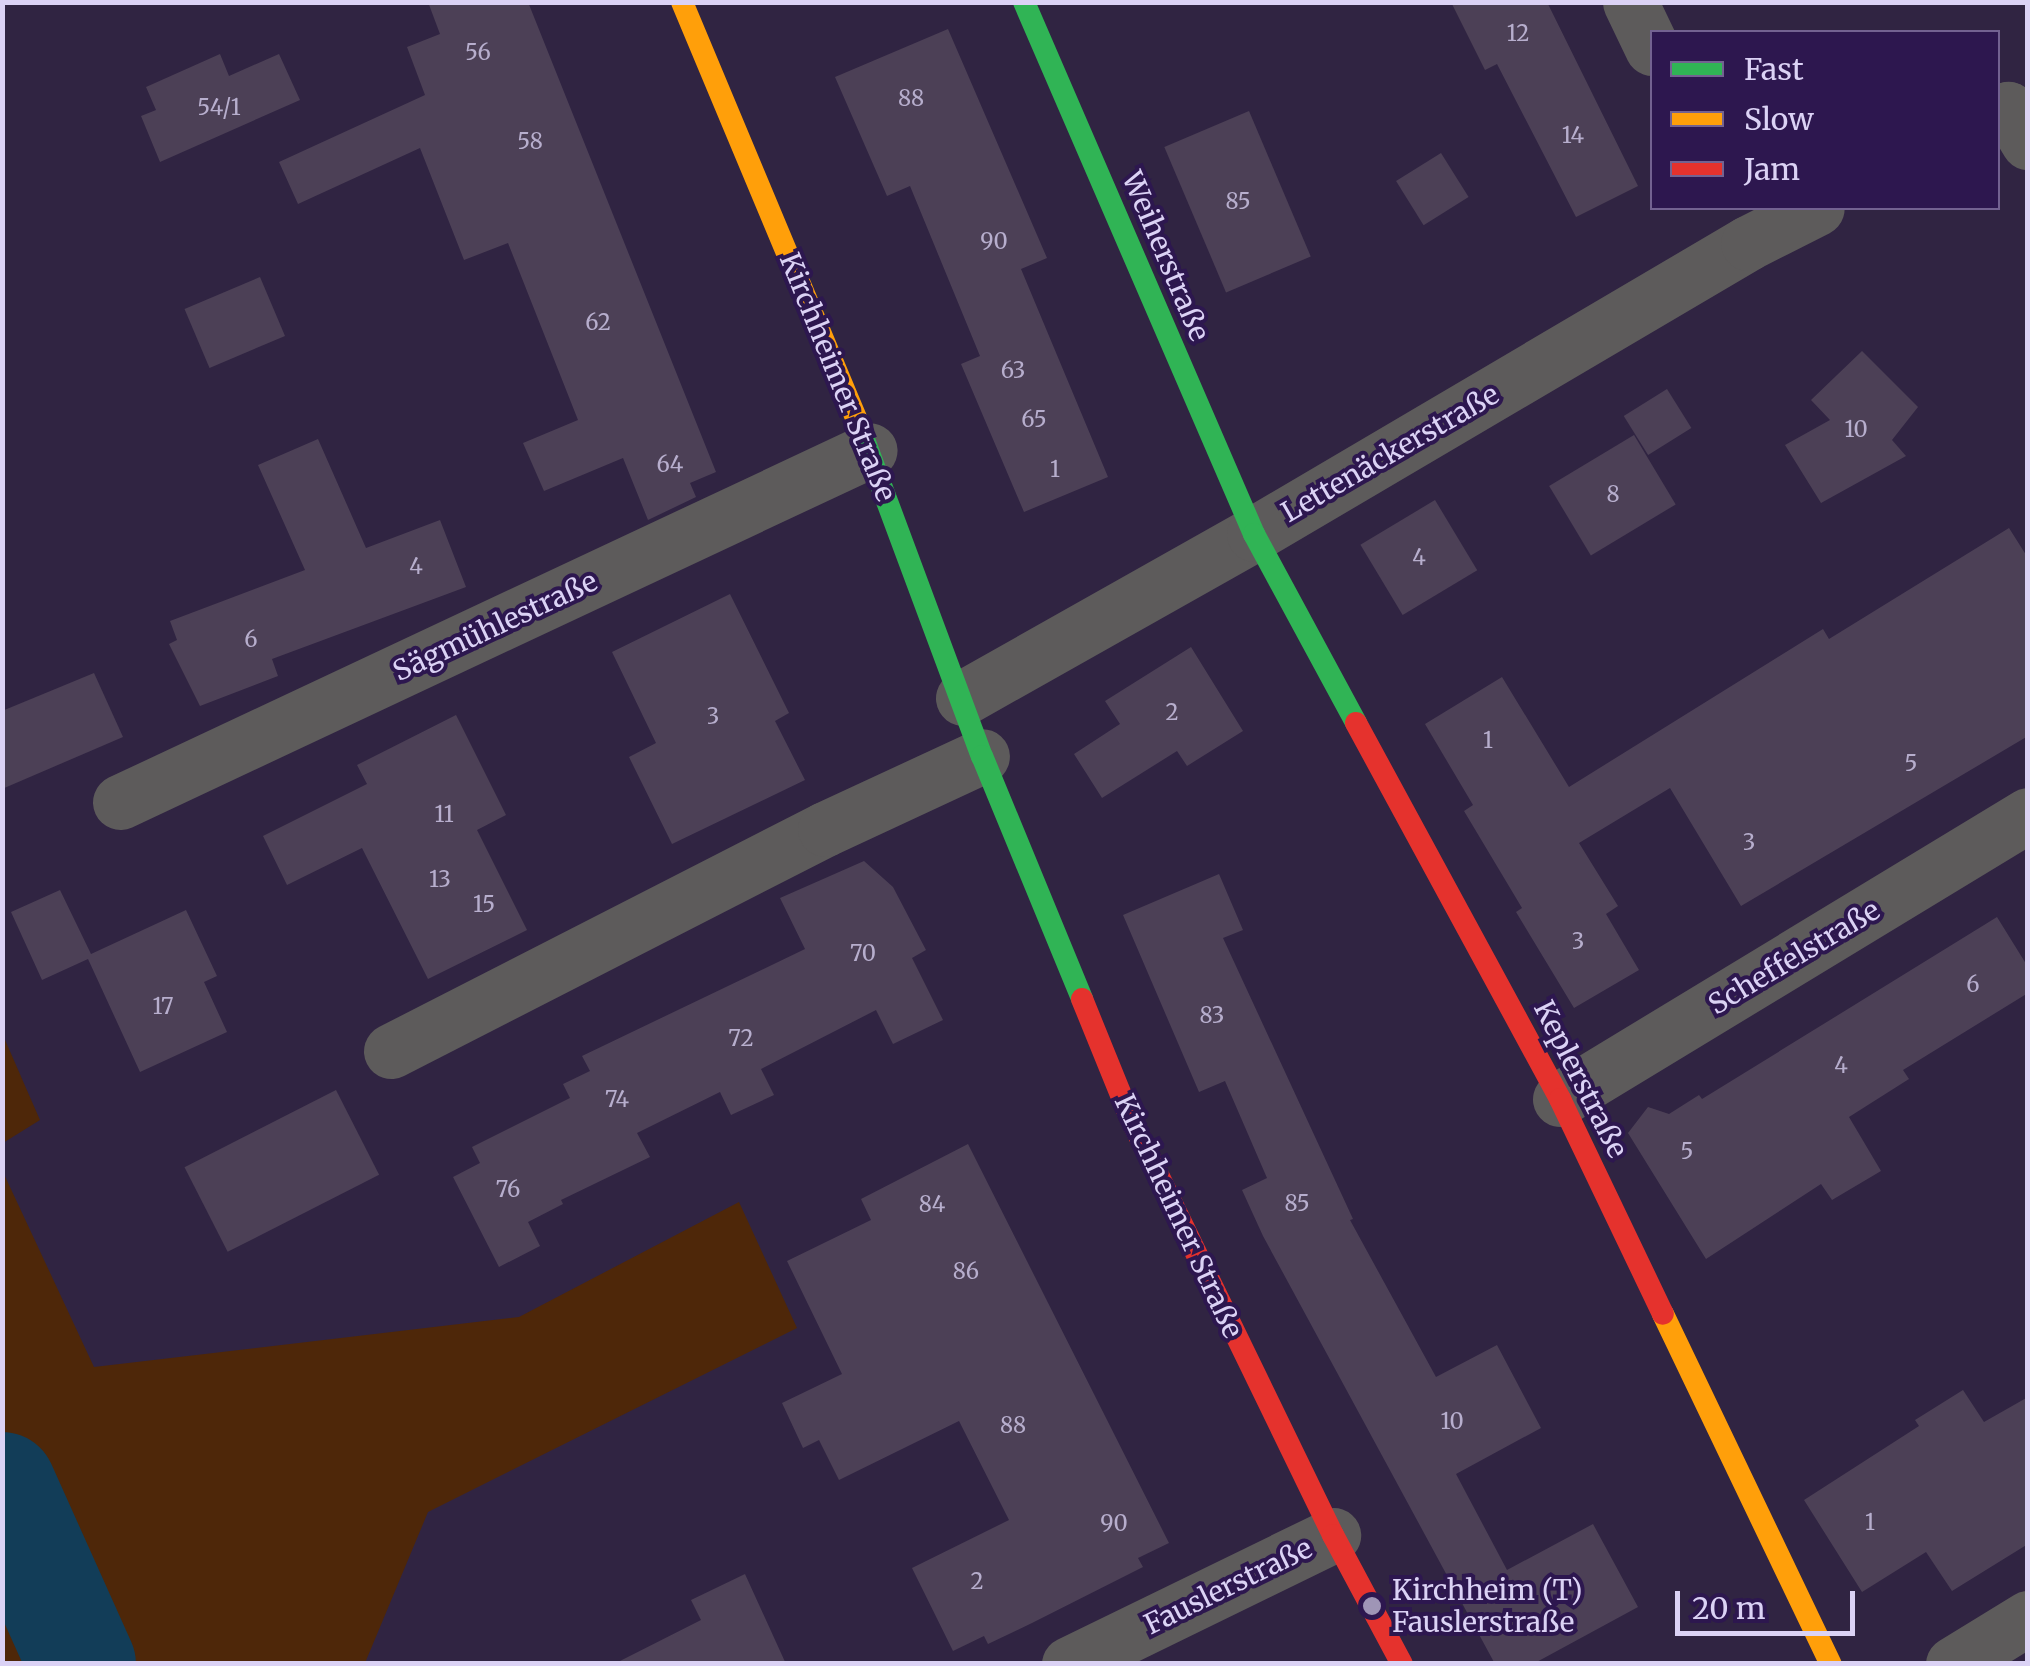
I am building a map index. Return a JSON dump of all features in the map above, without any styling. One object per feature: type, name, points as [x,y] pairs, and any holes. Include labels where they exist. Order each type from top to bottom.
[{"type":"street","name":"Kirchheimer Straße","points":[[682,2],[870,450],[982,756],[1130,1117],[1333,1535],[1402,1664]]},
{"type":"street","name":"Weiherstraße","points":[[1024,2],[1254,534]]},
{"type":"street","points":[[1630,2],[1650,44]]},
{"type":"street","name":"Lettenäckerstraße","points":[[963,698],[1254,534],[1740,225],[1808,210]]},
{"type":"street","name":"Sägmühlestraße","points":[[120,802],[870,450]]},
{"type":"street","name":"Keplerstraße","points":[[1254,534],[1560,1099],[1831,1664]]},
{"type":"street","points":[[391,1052],[825,830],[982,756]]},
{"type":"street","name":"Scheffelstraße","points":[[1560,1099],[2028,814]]},
{"type":"street","name":"Fauslerstraße","points":[[1069,1664],[1333,1535]]},
{"type":"street","points":[[1953,1664],[2028,1618]]},
{"type":"shaded area","points":[[2,1033],[40,1120],[3,1143],[2,1143]]},
{"type":"shaded area","points":[[3,1172],[94,1367],[519,1317],[739,1202],[797,1328],[428,1512],[365,1663],[3,1663]]},
{"type":"building","points":[[428,2],[528,2],[716,472],[690,483],[696,497],[648,520],[623,458],[544,491],[523,443],[578,420],[508,243],[464,260],[420,148],[298,204],[279,162],[425,95],[407,47],[440,34]]},
{"type":"building","points":[[1451,2],[1547,2],[1638,186],[1576,217],[1497,64],[1485,70]]},
{"type":"building","points":[[948,29],[1047,258],[1021,269],[1108,477],[1024,512],[961,364],[980,356],[910,186],[887,196],[835,77]]},
{"type":"building","points":[[220,54],[229,76],[279,54],[300,100],[160,162],[141,116],[156,110],[146,87]]},
{"type":"building","points":[[1249,111],[1311,256],[1226,292],[1164,147]]},
{"type":"building","points":[[1441,153],[1469,197],[1424,225],[1396,181]]},
{"type":"building","points":[[260,277],[285,336],[210,368],[185,309]]},
{"type":"building","points":[[1862,351],[1918,407],[1892,440],[1906,456],[1821,503],[1785,445],[1830,420],[1811,400]]},
{"type":"building","points":[[1667,389],[1691,428],[1648,455],[1624,416]]},
{"type":"building","points":[[1634,435],[1676,504],[1591,555],[1549,486]]},
{"type":"building","points":[[318,439],[366,548],[440,520],[466,587],[272,659],[278,676],[200,706],[169,644],[177,640],[170,621],[305,570],[258,465]]},
{"type":"building","points":[[1435,500],[1477,570],[1403,615],[1360,545]]},
{"type":"building","points":[[2009,528],[2028,558],[2028,736],[1741,906],[1670,788],[1579,843],[1618,906],[1606,914],[1639,970],[1574,1008],[1516,912],[1522,908],[1464,811],[1473,805],[1425,724],[1502,677],[1569,787],[1823,629],[1829,639]]},
{"type":"building","points":[[730,594],[789,713],[775,721],[805,780],[672,844],[629,757],[656,743],[612,652]]},
{"type":"building","points":[[1191,647],[1243,731],[1187,766],[1177,751],[1102,798],[1074,754],[1120,724],[1105,701]]},
{"type":"building","points":[[94,673],[123,737],[2,789],[2,711]]},
{"type":"building","points":[[456,715],[506,815],[477,830],[527,930],[428,979],[362,848],[287,885],[263,836],[367,784],[357,765]]},
{"type":"building","points":[[864,861],[893,887],[926,950],[912,958],[943,1020],[893,1044],[876,1010],[761,1069],[774,1095],[731,1115],[720,1092],[637,1133],[650,1157],[561,1200],[563,1204],[528,1222],[540,1246],[499,1267],[453,1177],[480,1163],[472,1147],[570,1098],[563,1084],[590,1071],[582,1056],[805,949],[780,898]]},
{"type":"building","points":[[1219,874],[1243,930],[1223,938],[1353,1219],[1350,1220],[1436,1377],[1497,1345],[1541,1428],[1456,1474],[1507,1570],[1593,1524],[1638,1607],[1533,1664],[1495,1664],[1263,1236],[1242,1190],[1267,1178],[1225,1081],[1199,1092],[1123,915]]},
{"type":"building","points":[[60,890],[91,954],[186,910],[217,976],[204,982],[227,1032],[140,1072],[88,959],[42,980],[11,912]]},
{"type":"building","points":[[1997,917],[2028,967],[2028,993],[1903,1070],[1909,1079],[1849,1117],[1881,1171],[1832,1200],[1821,1184],[1706,1259],[1628,1133],[1648,1107],[1669,1114],[1699,1095],[1702,1099]]},
{"type":"building","points":[[336,1090],[379,1175],[228,1252],[185,1167]]},
{"type":"building","points":[[968,1144],[1169,1543],[1138,1558],[1143,1567],[1032,1623],[988,1644],[984,1636],[953,1651],[912,1568],[1009,1520],[959,1421],[839,1480],[819,1440],[803,1448],[782,1403],[842,1374],[787,1261],[871,1220],[861,1199]]},
{"type":"building","points":[[1963,1390],[1984,1422],[2028,1397],[2028,1544],[1952,1591],[1926,1552],[1862,1592],[1804,1500],[1919,1426],[1915,1420]]},
{"type":"building","points":[[745,1574],[786,1664],[614,1664],[701,1620],[691,1600]]},
{"type":"waterway","points":[[2,1486],[82,1664]]},
{"type":"traffic: fast","points":[[1024,2],[1254,534],[1356,723]]},
{"type":"traffic: fast","points":[[856,418],[982,756],[1082,999]]},
{"type":"traffic: slow","points":[[682,2],[856,418]]},
{"type":"traffic: slow","points":[[1663,1314],[1831,1664]]},
{"type":"traffic: jam","points":[[1356,723],[1560,1099],[1663,1314]]},
{"type":"traffic: jam","points":[[1082,999],[1130,1117],[1333,1535],[1402,1664]]},
{"type":"place","name":"Kirchheim (T) Fauslerstraße","points":[[1372,1606]]}]
